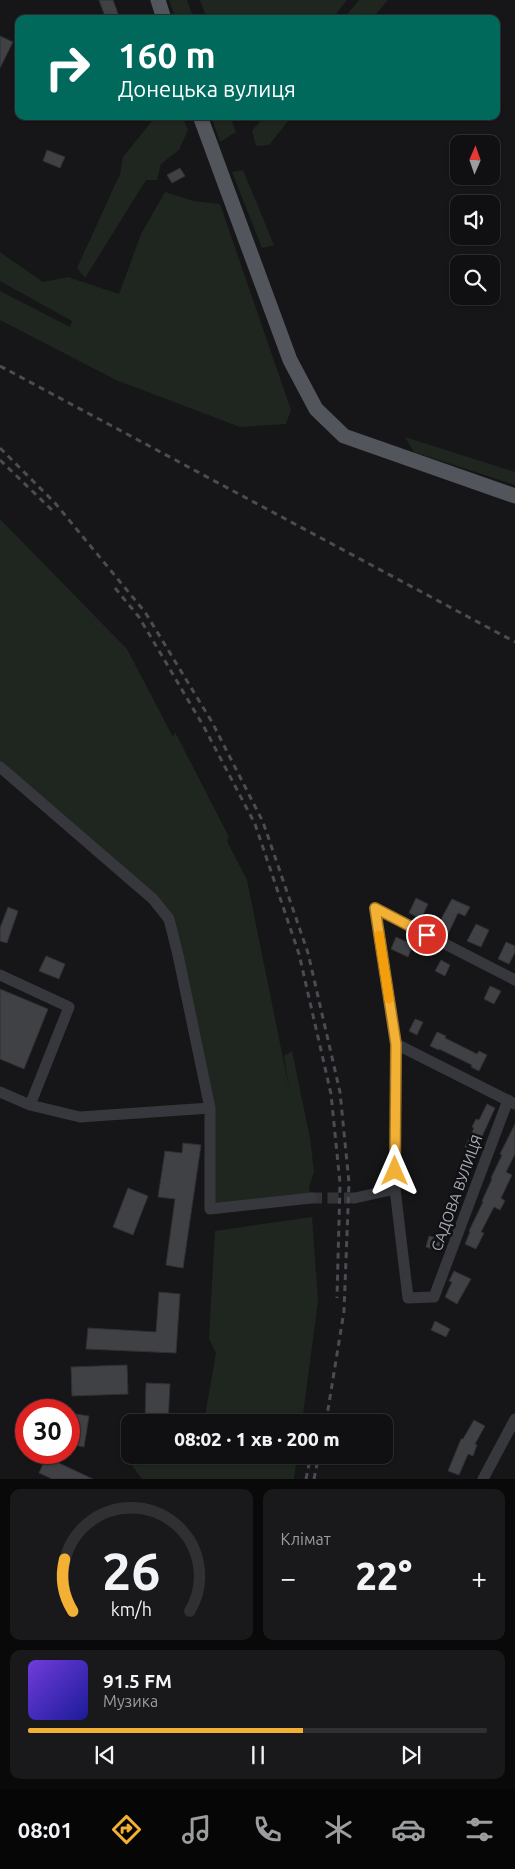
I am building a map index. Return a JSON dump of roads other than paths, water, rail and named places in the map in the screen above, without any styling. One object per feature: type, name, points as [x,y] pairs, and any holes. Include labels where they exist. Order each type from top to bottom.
[{"type":"main road","points":[[158,0],[163,15]]},
{"type":"main road","points":[[201,120],[290,360],[316,409],[344,436],[515,496]]},
{"type":"street","points":[[0,767],[153,899],[169,919],[210,1108],[210,1208],[311,1198]]},
{"type":"street","points":[[355,1198],[394,1189],[396,1044],[375,908],[515,980]]},
{"type":"street","points":[[0,975],[69,1008],[30,1105]]},
{"type":"street","points":[[396,1044],[511,1102]]},
{"type":"street","points":[[0,1092],[30,1105],[80,1117],[210,1108]]},
{"type":"street","name":"САДОВА ВУЛИЦЯ","points":[[394,1189],[408,1298],[434,1297],[511,1102]]},
{"type":"street","points":[[483,1479],[515,1419]]},
{"type":"tunnel","points":[[311,1198],[355,1198]]},
{"type":"railway","points":[[0,366],[515,642]]},
{"type":"railway","points":[[0,448],[55,503],[145,612],[212,722],[263,822],[308,953],[340,1092],[349,1183],[344,1311],[327,1414]]},
{"type":"railway","points":[[0,460],[54,512]]},
{"type":"railway","points":[[115,588],[139,617],[204,727],[255,824],[299,954],[331,1094],[340,1183],[337,1298]]},
{"type":"railway","points":[[306,1479],[309,1464]]},
{"type":"railway","points":[[314,1479],[317,1464]]}]
